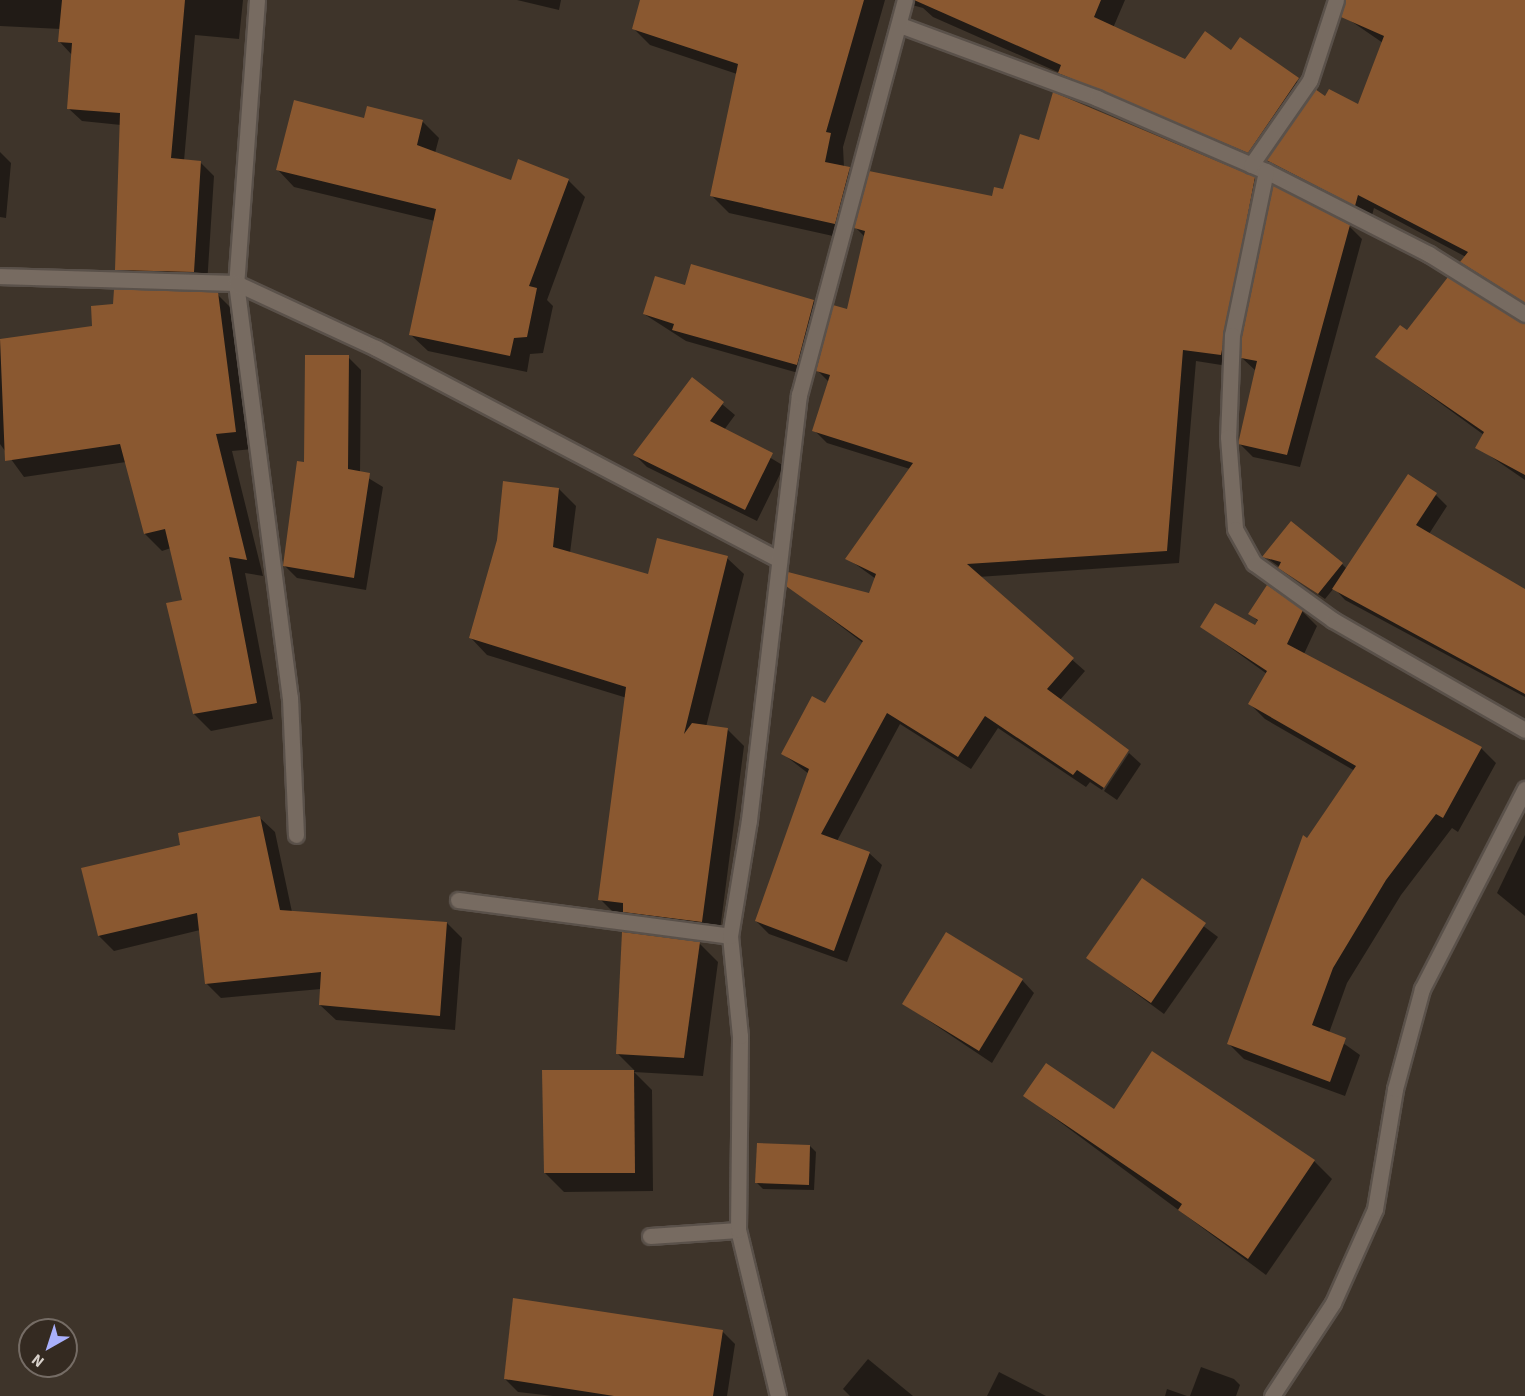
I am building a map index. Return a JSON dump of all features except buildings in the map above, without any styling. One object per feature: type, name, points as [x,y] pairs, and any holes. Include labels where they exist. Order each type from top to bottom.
[{"type":"street","points":[[258,0],[236,283],[290,698],[296,835]]},
{"type":"street","points":[[778,1396],[738,1230],[740,1036],[730,936],[749,820],[776,558],[799,395],[905,0]]},
{"type":"street","points":[[1251,165],[1310,80],[1336,0]]},
{"type":"street","points":[[900,25],[1097,98],[1266,171],[1429,254],[1525,314]]},
{"type":"street","points":[[1266,171],[1232,334],[1228,437],[1235,529],[1254,563],[1333,620],[1525,730]]},
{"type":"street","points":[[0,276],[236,283],[376,348],[776,558]]},
{"type":"street","points":[[1272,1396],[1334,1303],[1375,1209],[1395,1089],[1422,989],[1525,789]]},
{"type":"street","points":[[458,900],[730,936]]},
{"type":"street","points":[[650,1236],[738,1230]]}]
